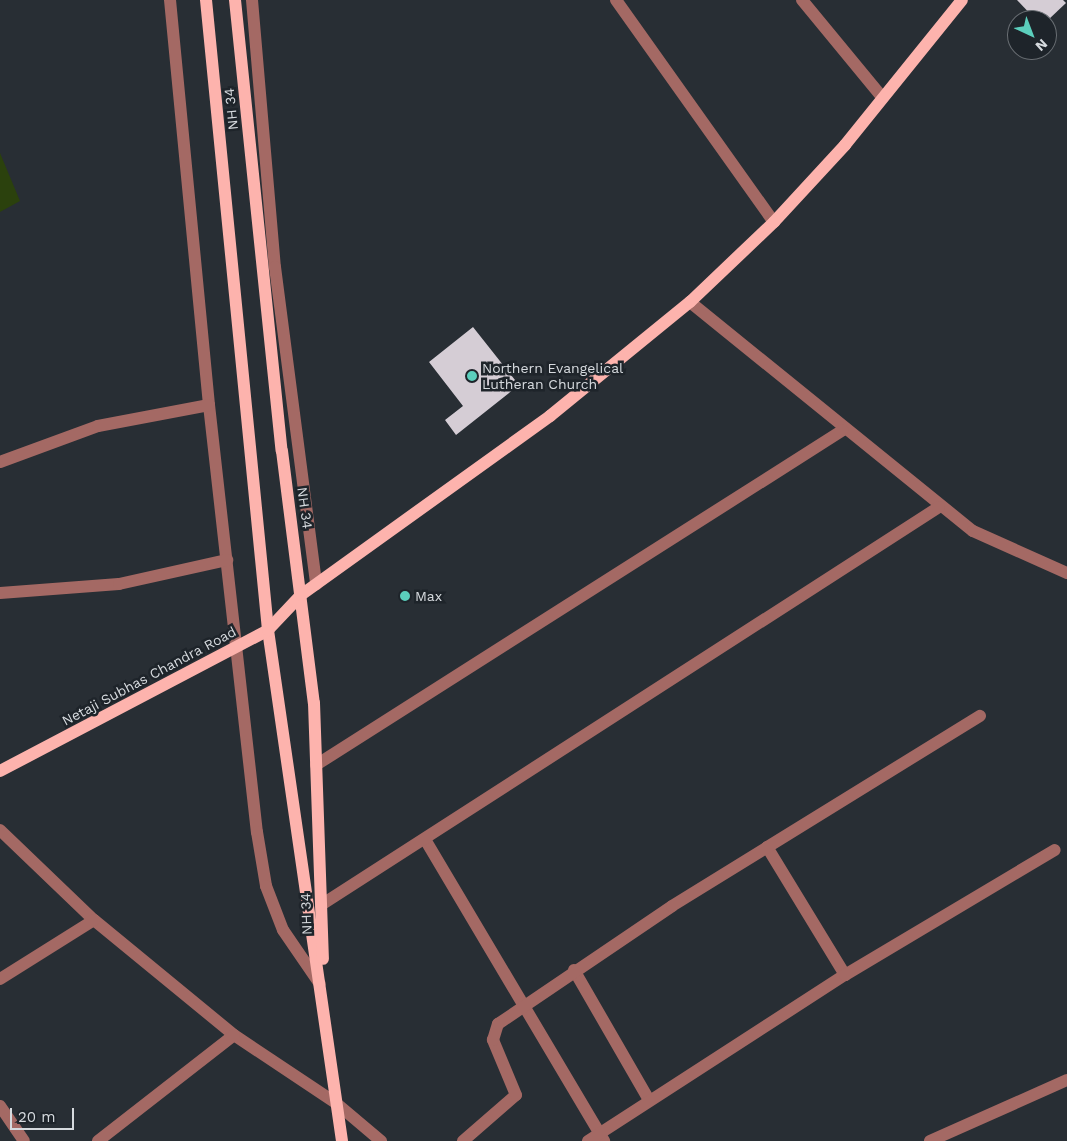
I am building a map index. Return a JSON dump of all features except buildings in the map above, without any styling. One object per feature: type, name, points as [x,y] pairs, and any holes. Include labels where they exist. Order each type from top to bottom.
[{"type":"main road","points":[[206,0],[268,630],[342,1141]]},
{"type":"main road","name":"NH 34","points":[[235,0],[282,451],[301,595],[316,765],[325,1022]]},
{"type":"main road","name":"Netaji Subhas Chandra Road","points":[[0,771],[268,630],[301,595],[550,416],[690,302],[774,222],[844,145],[881,96],[962,0]]},
{"type":"street","points":[[170,0],[209,405],[235,649],[266,886],[283,930],[320,984]]},
{"type":"street","points":[[252,0],[276,267],[316,584]]},
{"type":"street","points":[[616,0],[774,222]]},
{"type":"street","points":[[802,0],[881,96]]},
{"type":"street","points":[[690,302],[843,430],[939,507],[973,531],[1067,573]]},
{"type":"street","points":[[0,462],[26,448],[98,426],[209,405]]},
{"type":"street","points":[[316,765],[843,430]]},
{"type":"street","points":[[321,905],[426,841],[939,507]]},
{"type":"street","points":[[0,593],[119,584],[227,560]]},
{"type":"street","points":[[463,1141],[516,1095],[493,1040],[493,1032],[574,970],[767,847],[980,716]]},
{"type":"street","points":[[0,830],[94,920],[234,1035],[336,1103],[381,1141]]},
{"type":"street","points":[[426,841],[526,1005],[602,1137]]},
{"type":"street","points":[[767,847],[844,975]]},
{"type":"street","points":[[588,1141],[602,1137],[650,1100],[844,975],[1055,850]]},
{"type":"street","points":[[0,979],[94,920]]},
{"type":"street","points":[[574,970],[650,1100]]},
{"type":"street","points":[[98,1141],[234,1035]]},
{"type":"street","points":[[930,1141],[1067,1080]]},
{"type":"street","points":[[0,1106],[24,1141]]},
{"type":"green space","points":[[0,153],[20,201],[0,212]]},
{"type":"place","name":"Northern Evangelical Lutheran Church","points":[[472,376]]},
{"type":"place","name":"Max","points":[[405,596]]}]
